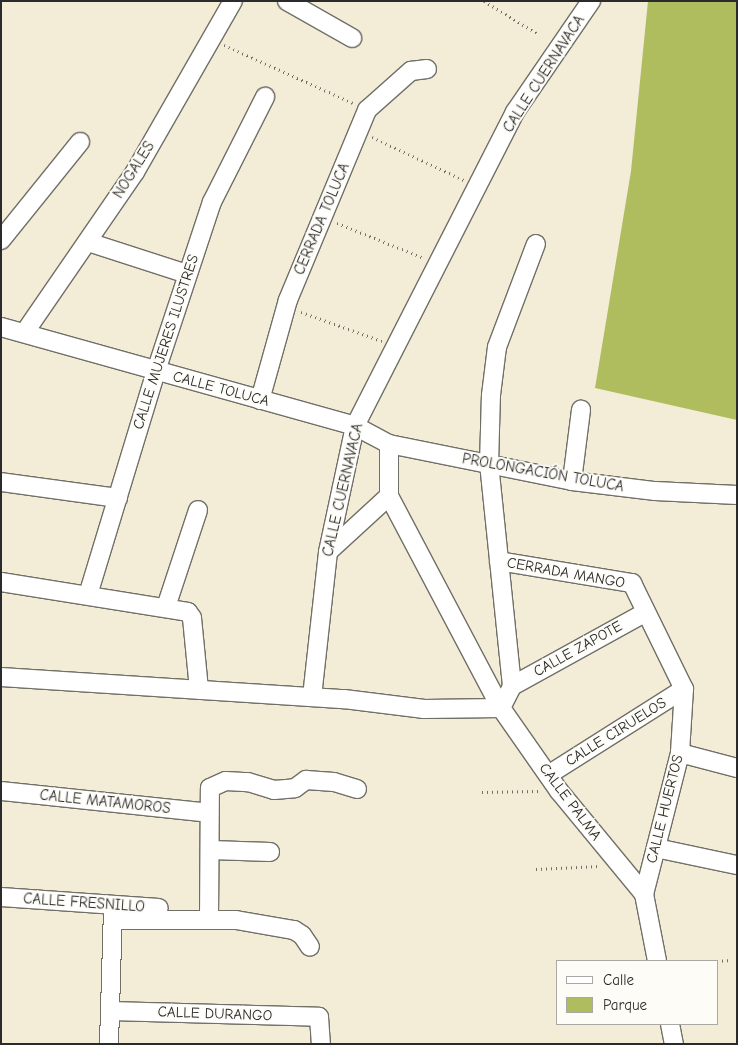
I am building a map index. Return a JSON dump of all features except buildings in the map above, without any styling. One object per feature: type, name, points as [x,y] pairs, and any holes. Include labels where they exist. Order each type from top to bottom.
[{"type":"street","name":"NOGALES","points":[[25,332],[135,172],[210,38],[233,1]]},
{"type":"street","points":[[287,1],[352,38]]},
{"type":"street","name":"CALLE CUERNAVACA","points":[[312,697],[328,552],[356,426],[398,347],[515,112],[591,1]]},
{"type":"street","name":"CERRADA TOLUCA","points":[[260,400],[286,307],[367,110],[410,72],[427,69]]},
{"type":"street","name":"CALLE MUJERES ILUSTRES","points":[[88,595],[156,371],[212,202],[265,97]]},
{"type":"street","points":[[1,240],[80,142]]},
{"type":"street","points":[[88,242],[187,274]]},
{"type":"street","points":[[501,708],[512,686],[489,465],[491,395],[497,347],[536,244]]},
{"type":"street","name":"CALLE TOLUCA","points":[[1,326],[356,426]]},
{"type":"street","points":[[572,481],[581,410]]},
{"type":"street","name":"PROLONGACIÓN TOLUCA","points":[[356,426],[390,444],[572,481],[655,491],[737,495]]},
{"type":"street","points":[[390,444],[389,496],[501,708]]},
{"type":"street","points":[[1,482],[118,498]]},
{"type":"street","points":[[328,552],[389,496]]},
{"type":"street","points":[[166,607],[198,510]]},
{"type":"street","name":"CERRADA MANGO","points":[[499,561],[625,581],[636,588],[644,613]]},
{"type":"street","points":[[1,582],[188,612],[192,618],[199,690]]},
{"type":"street","points":[[644,613],[684,689]]},
{"type":"street","name":"CALLE ZAPOTE","points":[[512,686],[644,613]]},
{"type":"street","points":[[1,677],[312,697],[424,709],[501,708]]},
{"type":"street","name":"CALLE HUERTOS","points":[[644,894],[680,752],[684,689]]},
{"type":"street","name":"CALLE CIRUELOS","points":[[548,775],[684,689]]},
{"type":"street","name":"CALLE PALMA","points":[[501,708],[559,791],[644,894]]},
{"type":"street","points":[[680,752],[737,768]]},
{"type":"street","points":[[209,919],[210,788],[226,781],[248,782],[274,790],[288,788],[306,780],[334,782],[357,790]]},
{"type":"street","name":"CALLE MATAMOROS","points":[[1,790],[209,813]]},
{"type":"street","points":[[656,848],[737,864]]},
{"type":"street","points":[[211,850],[270,852]]},
{"type":"street","points":[[644,894],[658,960]]},
{"type":"street","name":"CALLE FRESNILLO","points":[[1,897],[113,914],[168,909]]},
{"type":"street","points":[[109,1044],[113,914],[209,919],[294,930],[310,947]]},
{"type":"street","name":"CALLE DURANGO","points":[[110,1011],[319,1017],[321,1044]]},
{"type":"street","points":[[670,1025],[674,1044]]},
{"type":"path","points":[[484,1],[538,34]]},
{"type":"path","points":[[210,38],[367,110]]},
{"type":"path","points":[[358,131],[479,186]]},
{"type":"path","points":[[323,217],[440,264]]},
{"type":"path","points":[[286,307],[398,347]]},
{"type":"path","points":[[482,792],[559,791]]},
{"type":"path","points":[[536,869],[619,866]]},
{"type":"path","points":[[718,962],[731,960]]},
{"type":"green space","points":[[648,1],[737,1],[737,420],[595,388],[631,171]]}]
